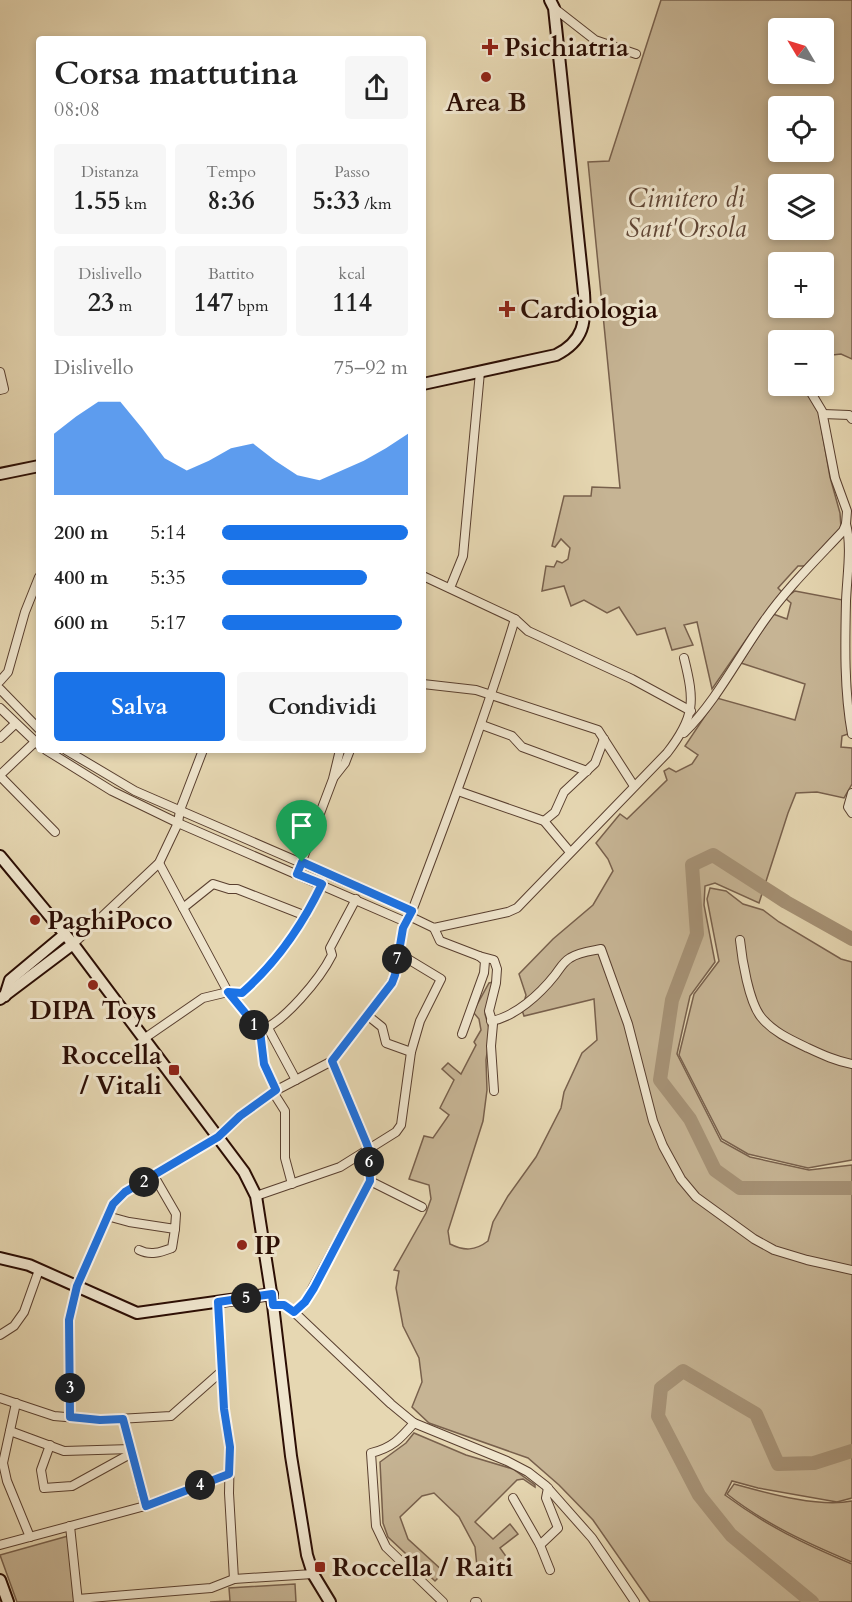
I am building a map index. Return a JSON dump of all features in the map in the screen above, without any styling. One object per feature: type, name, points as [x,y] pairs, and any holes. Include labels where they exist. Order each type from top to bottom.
[{"type":"street","points":[[552,4],[595,40],[636,54]]},
{"type":"street","points":[[426,383],[556,355],[577,338],[585,321],[584,293],[552,4]]},
{"type":"street","points":[[0,372],[4,389],[0,390]]},
{"type":"street","points":[[450,588],[463,556],[480,372]]},
{"type":"street","points":[[71,753],[135,791],[302,862],[434,928],[517,908],[701,716],[786,592],[843,531],[847,511],[835,478],[823,414],[813,396]]},
{"type":"street","points":[[823,414],[849,415],[852,419]]},
{"type":"street","points":[[0,474],[36,467]]},
{"type":"street","points":[[846,524],[851,532],[846,602],[846,658],[848,715],[852,734]]},
{"type":"street","points":[[426,577],[515,619],[528,631],[632,679],[691,711]]},
{"type":"street","points":[[0,681],[8,672],[25,612],[36,584]]},
{"type":"street","points":[[70,1417],[69,1320],[77,1286],[113,1204],[125,1192],[218,1137],[240,1116],[274,1091],[332,1061],[392,983],[403,928],[482,725],[515,619]]},
{"type":"street","points":[[680,736],[691,711],[691,684],[684,658]]},
{"type":"street","points":[[426,684],[476,690],[598,730],[634,786]]},
{"type":"street","points":[[0,689],[36,726]]},
{"type":"street","points":[[2,712],[36,743]]},
{"type":"street","points":[[0,738],[15,724]]},
{"type":"street","points":[[482,725],[512,736],[522,747],[586,771]]},
{"type":"street","points":[[544,821],[555,812],[564,792],[595,763],[604,739]]},
{"type":"street","points":[[36,745],[0,775],[55,832]]},
{"type":"street","points":[[3,997],[73,944],[159,863],[178,823],[180,810],[202,753]]},
{"type":"street","points":[[297,874],[333,779],[339,753]]},
{"type":"street","points":[[333,779],[345,763],[349,753]]},
{"type":"street","points":[[59,754],[112,791],[178,823],[356,899],[409,916]]},
{"type":"street","points":[[458,791],[544,821],[570,852]]},
{"type":"street","points":[[852,793],[848,807],[852,813]]},
{"type":"street","points":[[0,856],[73,944],[145,1038],[244,1172],[256,1196],[272,1300],[291,1456],[307,1555],[313,1574],[330,1602]]},
{"type":"street","points":[[159,863],[228,992],[264,1030],[296,1080]]},
{"type":"street","points":[[183,908],[213,884],[229,890],[237,889],[306,916]]},
{"type":"street","points":[[145,1038],[203,998],[228,992],[242,993],[274,960],[306,916],[322,884]]},
{"type":"street","points":[[292,1184],[285,1158],[285,1111],[274,1091],[264,1064],[264,1030],[293,1005],[328,962],[332,955],[330,948],[356,899]]},
{"type":"street","points":[[434,928],[440,941],[494,960],[497,969],[489,1011],[493,1024],[491,1046],[494,1090]]},
{"type":"street","points":[[3,997],[10,980],[65,934]]},
{"type":"street","points":[[740,940],[743,969],[759,1015],[773,1029],[798,1043],[837,1062],[852,1064]]},
{"type":"street","points":[[491,1021],[503,1019],[518,1010],[554,976],[570,957],[586,951],[601,949],[628,1024],[653,1121],[663,1146],[681,1179],[696,1197],[754,1239],[785,1253],[852,1270]]},
{"type":"street","points":[[256,1196],[340,1167],[396,1132],[401,1125],[411,1052],[420,1021],[441,979],[398,953]]},
{"type":"street","points":[[462,1034],[484,973],[485,961],[479,956]]},
{"type":"street","points":[[367,1015],[382,1027],[386,1043],[411,1052]]},
{"type":"street","points":[[294,1312],[305,1302],[314,1288],[370,1181],[369,1150],[332,1061]]},
{"type":"street","points":[[139,1250],[145,1253],[158,1253],[172,1248],[176,1214],[154,1176]]},
{"type":"street","points":[[370,1181],[422,1207]]},
{"type":"street","points":[[107,1216],[175,1229]]},
{"type":"street","points":[[0,1258],[29,1265],[137,1312],[218,1302],[272,1300],[284,1305],[414,1423],[507,1461],[528,1472],[548,1488],[592,1538],[636,1602]]},
{"type":"street","points":[[0,1335],[14,1326],[24,1312],[39,1270]]},
{"type":"street","points":[[218,1302],[224,1409],[230,1447],[229,1493],[234,1579]]},
{"type":"street","points":[[0,1398],[54,1416],[100,1420],[171,1416],[222,1371]]},
{"type":"street","points":[[16,1404],[3,1463],[7,1482],[30,1537]]},
{"type":"street","points":[[123,1419],[146,1506]]},
{"type":"street","points":[[414,1423],[386,1450],[371,1453],[376,1527],[386,1547],[443,1602]]},
{"type":"street","points":[[10,1431],[64,1451],[132,1451]]},
{"type":"street","points":[[50,1446],[41,1470],[44,1488],[72,1486],[132,1451]]},
{"type":"street","points":[[0,1545],[146,1506],[229,1474]]},
{"type":"street","points":[[540,1545],[558,1528],[546,1498],[548,1488]]},
{"type":"street","points":[[513,1498],[540,1545],[550,1570]]},
{"type":"street","points":[[70,1527],[78,1600],[211,1588],[234,1579],[313,1574]]},
{"type":"street","points":[[0,1580],[8,1602]]},
{"type":"green space","name":"Cimitero di Sant'Orsola","points":[[661,0],[852,0],[852,359],[841,354],[834,355],[834,330],[768,330],[768,396],[810,396],[818,409],[830,477],[840,513],[841,528],[806,566],[798,566],[778,588],[782,592],[712,689],[697,622],[684,625],[693,645],[672,650],[665,628],[637,635],[619,607],[607,613],[584,600],[571,606],[564,586],[542,591],[546,566],[554,567],[557,561],[562,563],[568,559],[570,548],[561,539],[555,547],[552,546],[564,496],[591,496],[592,487],[620,488],[588,162],[609,161]]},
{"type":"green space","points":[[795,591],[843,600],[845,708],[848,734],[842,736],[841,747],[852,748],[852,784],[844,798],[817,792],[796,793],[759,903],[715,883],[705,886],[704,905],[715,962],[690,996],[677,1054],[721,1141],[750,1157],[809,1170],[852,1165],[852,1498],[837,1502],[732,1481],[725,1495],[786,1534],[852,1564],[852,1602],[650,1602],[593,1520],[559,1485],[528,1458],[429,1423],[412,1407],[422,1382],[419,1358],[403,1326],[396,1288],[399,1271],[394,1270],[426,1213],[431,1199],[429,1185],[409,1179],[424,1136],[433,1138],[449,1115],[440,1108],[454,1080],[442,1069],[448,1063],[461,1074],[481,1030],[479,1019],[473,1012],[489,983],[493,982],[485,1014],[490,1032],[483,1121],[448,1231],[450,1244],[460,1248],[474,1248],[488,1241],[493,1222],[508,1196],[536,1157],[561,1108],[564,1092],[582,1053],[597,1040],[594,999],[524,1016],[522,1010],[526,995],[519,974],[553,939],[593,905],[613,871],[608,859],[596,843],[620,814],[627,819],[667,780],[664,771],[669,768],[676,772],[692,764],[698,755],[685,746],[717,698],[795,720],[805,684],[741,663],[773,614],[787,619],[791,603],[785,598]]},
{"type":"green space","points":[[710,888],[726,891],[743,904],[763,910],[841,959],[852,962],[852,1160],[808,1168],[748,1154],[722,1139],[679,1055],[694,994],[719,961],[707,899]]},
{"type":"green space","points":[[414,1433],[466,1455],[513,1469],[535,1485],[535,1487],[523,1479],[517,1480],[475,1522],[493,1539],[510,1524],[518,1534],[500,1548],[510,1562],[499,1562],[478,1576],[475,1547],[459,1517],[434,1493],[422,1496],[400,1517],[408,1539],[444,1572],[435,1581],[388,1537],[383,1523],[380,1462],[406,1443]]},
{"type":"green space","points":[[734,1484],[809,1501],[839,1503],[852,1501],[852,1562],[756,1515],[727,1494]]},
{"type":"green space","points":[[68,1536],[74,1602],[17,1602],[0,1555]]},
{"type":"green space","points":[[295,1584],[296,1602],[210,1602],[230,1601],[229,1588]]},
{"type":"waterway","points":[[852,939],[786,902],[713,855],[692,865],[697,934],[672,1000],[660,1080],[690,1119],[715,1170],[740,1188],[852,1188]]},
{"type":"waterway","points":[[812,1602],[731,1535],[699,1495],[658,1416],[661,1388],[683,1371],[756,1414],[778,1464],[814,1463],[852,1451]]},
{"type":"place","name":"Psichiatria","points":[[490,47]]},
{"type":"place","name":"Area B","points":[[486,77]]},
{"type":"place","name":"Cardiologia","points":[[507,309]]},
{"type":"place","name":"PaghiPoco","points":[[35,920]]},
{"type":"place","name":"DIPA Toys","points":[[93,985]]},
{"type":"place","name":"Roccella / Vitali","points":[[174,1070]]},
{"type":"place","name":"IP","points":[[242,1245]]},
{"type":"place","name":"Roccella / Raiti","points":[[320,1567]]},
{"type":"route","points":[[302,862],[412,911],[403,928],[392,983],[332,1061],[369,1150],[370,1181],[314,1288],[305,1302],[294,1312],[284,1305],[273,1305],[272,1294],[218,1302],[224,1409],[230,1447],[229,1474],[146,1506],[123,1419],[100,1420],[70,1417],[69,1320],[77,1286],[113,1204],[125,1192],[218,1137],[240,1116],[276,1090],[264,1064],[260,1031],[228,992],[242,993],[250,986],[274,960],[306,916],[322,884],[297,874],[302,862]]}]
